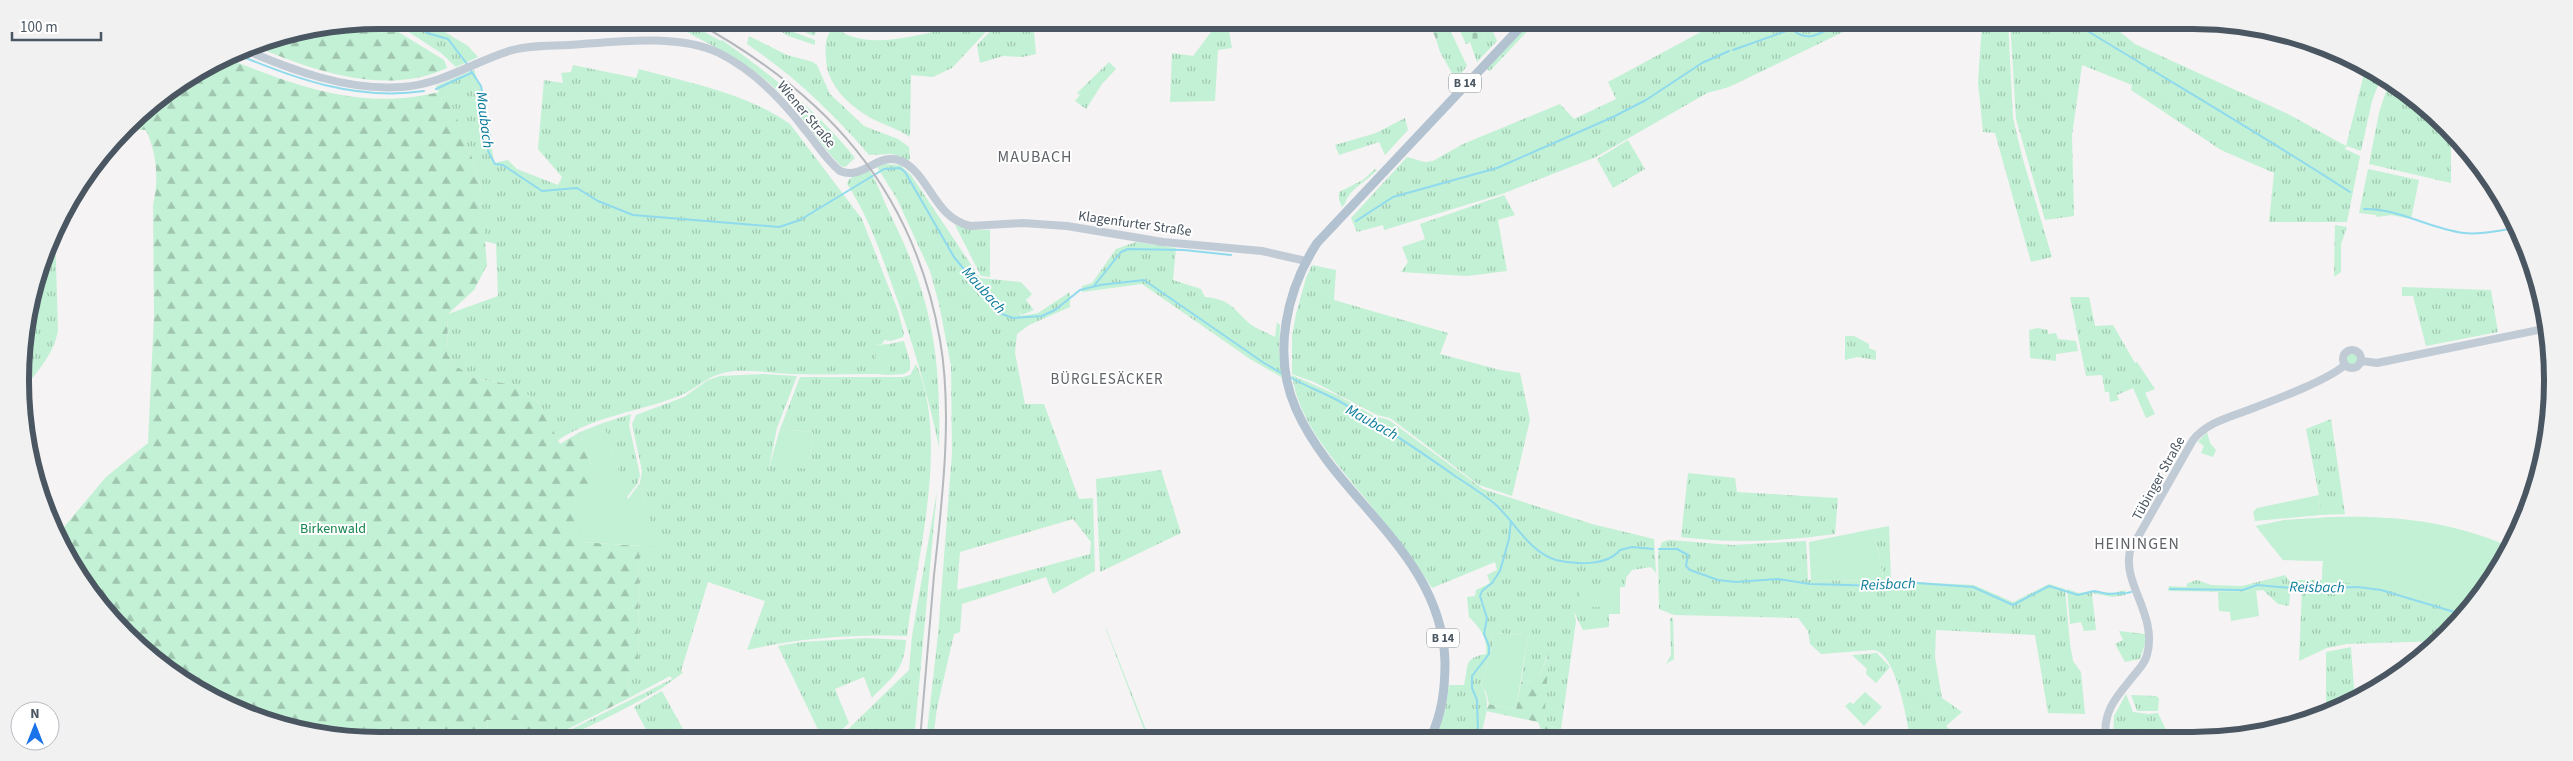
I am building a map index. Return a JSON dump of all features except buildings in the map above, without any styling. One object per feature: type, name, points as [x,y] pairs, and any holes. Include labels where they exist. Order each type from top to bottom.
[{"type":"main road","name":"B 14","points":[[1432,732],[1443,701],[1445,676],[1442,633],[1432,603],[1424,584],[1399,546],[1310,434],[1296,410],[1286,369],[1286,320],[1290,300],[1306,261],[1317,244],[1518,29]]},
{"type":"street","name":"Wiener Straße","points":[[254,53],[315,76],[376,87],[421,85],[460,73],[509,51],[531,47],[651,41],[683,43],[719,53],[767,86],[786,104],[840,171],[856,173],[880,161],[890,159],[902,161],[911,168],[954,220],[970,226],[1023,223]]},
{"type":"street","name":"Klagenfurter Straße","points":[[1023,223],[1067,226],[1163,242],[1243,248],[1306,261]]},
{"type":"street","points":[[2362,361],[2376,363],[2540,330]]},
{"type":"street","points":[[2349,350],[2360,353],[2362,361],[2353,369],[2345,365],[2343,356],[2349,350]]},
{"type":"street","name":"Tübinger Straße","points":[[2106,732],[2106,719],[2110,707],[2143,664],[2149,648],[2148,620],[2129,566],[2130,551],[2193,440],[2207,426],[2277,399],[2335,372],[2345,365]]},
{"type":"green space","points":[[394,29],[444,60],[447,68],[423,76],[399,80],[373,80],[323,71],[262,49],[289,41],[335,32]]},
{"type":"green space","points":[[404,29],[440,29],[468,46],[478,57],[456,67],[441,53]]},
{"type":"green space","points":[[685,29],[699,29],[722,40],[758,67],[810,109],[855,158],[845,167],[841,166],[775,88],[742,63]]},
{"type":"green space","points":[[778,29],[787,29],[815,40],[815,45],[788,36]]},
{"type":"green space","points":[[798,29],[817,29],[814,36]]},
{"type":"green space","points":[[832,29],[838,29],[845,34],[858,38],[872,40],[887,40],[944,29],[989,29],[952,68],[933,77],[911,75],[910,137],[866,115],[849,103],[836,87],[827,69],[826,45],[827,38]]},
{"type":"green space","points":[[992,29],[1063,29],[1063,31],[1034,32],[1036,54],[1022,57],[1003,56],[980,63],[977,45]]},
{"type":"green space","points":[[1213,29],[1229,29],[1232,48],[1218,50],[1215,101],[1170,102],[1172,53],[1193,56]]},
{"type":"green space","points":[[1432,29],[1459,29],[1436,39]]},
{"type":"green space","points":[[1459,29],[1482,29],[1485,36],[1466,44]]},
{"type":"green space","points":[[1482,29],[1492,29],[1497,41],[1477,62],[1470,42],[1485,36]]},
{"type":"green space","points":[[1523,29],[1529,29],[1490,71],[1485,68]]},
{"type":"green space","points":[[1706,29],[1849,29],[1729,87],[1707,93],[1596,157],[1502,194],[1384,230],[1383,225],[1357,232],[1351,218],[1407,157],[1425,162],[1433,161],[1463,144],[1560,104],[1574,119],[1616,99],[1608,82]]},
{"type":"green space","points":[[1982,29],[2008,29],[2013,118],[2022,156],[2052,257],[2031,262],[1995,133],[1983,132],[1978,82]]},
{"type":"green space","points":[[2011,29],[2116,29],[2135,44],[2288,114],[2346,146],[2364,74],[2379,83],[2372,101],[2361,151],[2347,146],[2345,149],[2360,156],[2347,222],[2269,222],[2274,173],[2221,150],[2131,90],[2132,85],[2082,65],[2072,135],[2074,216],[2045,220],[2016,119]]},
{"type":"green space","points":[[1451,32],[1467,66],[1456,80],[1440,52],[1436,39]]},
{"type":"green space","points":[[749,36],[787,55],[813,62],[817,65],[830,94],[864,126],[898,139],[909,147],[910,159],[908,161],[892,154],[869,155],[812,96],[781,69],[747,44]]},
{"type":"green space","name":"Birkenwald","points":[[234,61],[307,87],[361,98],[389,99],[446,90],[473,160],[480,184],[487,265],[474,290],[448,314],[447,354],[456,366],[474,378],[515,385],[539,403],[560,444],[580,432],[596,480],[582,542],[639,546],[638,671],[627,678],[631,697],[562,732],[522,732],[519,720],[486,720],[488,732],[380,732],[335,729],[312,725],[267,714],[225,696],[185,673],[149,645],[101,595],[76,556],[62,529],[106,477],[148,443],[154,316],[153,205],[156,167],[153,148],[146,130],[135,129],[166,101],[205,76]]},
{"type":"green space","points":[[1109,62],[1116,69],[1102,84],[1086,109],[1075,101],[1080,95],[1077,93]]},
{"type":"green space","points":[[573,65],[636,78],[639,69],[698,84],[755,104],[790,124],[862,219],[898,311],[904,334],[903,337],[891,341],[884,340],[882,344],[876,345],[876,374],[802,374],[734,371],[717,375],[687,392],[664,402],[601,420],[557,441],[539,403],[515,385],[474,378],[456,366],[447,354],[448,314],[498,296],[496,244],[484,241],[480,184],[473,160],[446,91],[439,93],[436,86],[474,70],[484,96],[494,163],[508,160],[517,169],[558,185],[562,177],[538,149],[544,80],[563,83],[561,73],[571,72]]},
{"type":"green space","points":[[2387,88],[2407,101],[2441,132],[2451,143],[2451,183],[2369,164],[2379,113]]},
{"type":"green space","points":[[1405,118],[1408,130],[1385,155],[1379,142],[1339,155],[1335,145],[1376,133]]},
{"type":"green space","points":[[1628,140],[1645,169],[1613,188],[1597,159]]},
{"type":"green space","points":[[885,164],[900,165],[911,175],[980,278],[1021,282],[1032,294],[1026,300],[1034,310],[1022,315],[1019,312],[1021,316],[1038,313],[1070,292],[1070,307],[1029,325],[1017,334],[1015,353],[1025,404],[1044,404],[1079,499],[1093,498],[1095,571],[1053,594],[1046,577],[962,604],[960,632],[954,634],[937,708],[934,732],[927,732],[938,635],[952,453],[951,366],[939,304],[930,271],[897,199],[877,167]],"holes":[[[1073,519],[1091,542],[1090,554],[957,590],[960,552]]]},
{"type":"green space","points":[[869,169],[904,244],[916,273],[924,300],[931,328],[938,384],[939,447],[912,343],[882,257],[861,207],[847,184],[849,179]]},
{"type":"green space","points":[[1375,169],[1377,170],[1351,193],[1342,207],[1339,200],[1339,192],[1363,180]]},
{"type":"green space","points":[[2368,169],[2419,180],[2411,219],[2391,215],[2377,217],[2376,215],[2359,213]]},
{"type":"green space","points":[[1504,195],[1515,215],[1498,220],[1507,271],[1467,276],[1401,272],[1408,262],[1402,247],[1425,239],[1420,224]]},
{"type":"green space","points":[[955,225],[969,229],[990,230],[990,277],[981,276]]},
{"type":"green space","points":[[2335,225],[2347,227],[2341,244],[2341,272],[2334,277]]},
{"type":"green space","points":[[1136,242],[1176,248],[1173,280],[1201,289],[1205,297],[1221,300],[1235,309],[1256,328],[1275,337],[1277,322],[1280,325],[1279,351],[1283,378],[1250,359],[1142,284],[1082,292],[1082,286],[1092,283],[1116,249]]},
{"type":"green space","points":[[56,247],[58,331],[48,356],[29,382],[32,335],[36,312],[47,267]]},
{"type":"green space","points":[[1312,265],[1336,270],[1334,300],[1448,333],[1440,354],[1500,370],[1520,373],[1530,420],[1512,496],[1479,485],[1390,418],[1377,415],[1314,382],[1292,374],[1292,336],[1296,314],[1306,278]]},
{"type":"green space","points":[[2402,287],[2491,290],[2498,332],[2426,346],[2413,296],[2402,296]]},
{"type":"green space","points":[[2070,297],[2089,297],[2095,326],[2113,325],[2135,363],[2137,362],[2155,389],[2145,393],[2155,414],[2146,418],[2133,388],[2117,395],[2119,400],[2110,402],[2109,392],[2105,392],[2102,375],[2086,376]]},
{"type":"green space","points":[[2038,328],[2048,330],[2048,334],[2056,333],[2058,339],[2076,341],[2078,351],[2056,354],[2056,361],[2030,358],[2029,330]]},
{"type":"green space","points":[[1845,336],[1854,336],[1869,344],[1869,348],[1876,351],[1876,360],[1857,357],[1845,360]]},
{"type":"green space","points":[[904,341],[910,361],[910,370],[904,374],[889,375],[889,344]]},
{"type":"green space","points":[[889,344],[889,375],[876,374],[876,345]]},
{"type":"green space","points":[[2350,353],[2354,353],[2358,359],[2354,365],[2350,365],[2346,361],[2346,357]]},
{"type":"green space","points":[[916,364],[926,394],[930,427],[931,462],[928,499],[907,636],[827,638],[787,642],[747,650],[765,601],[708,582],[681,671],[683,673],[659,690],[603,720],[577,732],[566,732],[672,679],[670,676],[631,697],[627,677],[638,671],[639,546],[656,546],[640,483],[642,471],[632,424],[636,415],[684,397],[708,380],[720,376],[763,374],[797,376],[777,428],[767,477],[770,464],[808,468],[813,432],[780,429],[800,377],[903,377],[910,375]]},
{"type":"green space","points":[[1292,375],[1339,396],[1374,416],[1389,420],[1483,489],[1592,524],[1654,539],[1656,573],[1651,567],[1632,570],[1626,578],[1625,587],[1620,587],[1620,614],[1609,614],[1609,627],[1583,630],[1574,612],[1576,621],[1561,729],[1544,724],[1548,655],[1538,679],[1521,682],[1528,635],[1491,633],[1493,643],[1481,685],[1485,691],[1487,705],[1482,732],[1437,732],[1445,710],[1449,685],[1464,685],[1470,660],[1486,654],[1484,638],[1477,625],[1469,617],[1467,597],[1475,596],[1476,590],[1490,583],[1487,575],[1497,570],[1495,562],[1432,588],[1402,544],[1321,443],[1303,411]]},
{"type":"green space","points":[[631,414],[629,425],[640,475],[638,483],[627,497],[603,423]]},
{"type":"green space","points":[[2331,419],[2345,514],[2320,515],[2319,495],[2306,429]]},
{"type":"green space","points":[[603,423],[628,499],[640,483],[657,547],[582,542],[571,499],[596,480],[580,432]]},
{"type":"green space","points":[[780,429],[813,432],[808,469],[770,464]]},
{"type":"green space","points":[[2207,432],[2210,443],[2216,450],[2213,457],[2201,453],[2204,446],[2198,442]]},
{"type":"green space","points":[[1161,470],[1181,533],[1100,572],[1096,479]]},
{"type":"green space","points":[[1688,473],[1735,478],[1737,492],[1838,498],[1835,534],[1758,541],[1681,537]]},
{"type":"green space","points":[[937,491],[915,732],[845,732],[909,670],[912,636]]},
{"type":"green space","points":[[2319,495],[2320,515],[2255,521],[2253,512],[2257,508]]},
{"type":"green space","points":[[2334,517],[2401,519],[2468,531],[2503,544],[2485,576],[2458,611],[2375,586],[2322,580],[2323,561],[2283,560],[2256,526],[2285,520]]},
{"type":"green space","points":[[2356,517],[2401,520],[2467,532],[2503,544],[2472,595],[2428,641],[2346,644],[2327,648],[2299,661],[2302,587],[2293,580],[2322,580],[2323,561],[2283,560],[2256,526],[2285,520]]},
{"type":"green space","points":[[1889,526],[1891,581],[1974,585],[2013,602],[2049,584],[2065,589],[2070,644],[2073,661],[2081,672],[2085,714],[2048,713],[2035,635],[1936,630],[1935,657],[1942,698],[1962,712],[1946,726],[1952,732],[1909,732],[1899,688],[1888,662],[1881,653],[1873,650],[1821,654],[1810,644],[1808,631],[1798,618],[1674,615],[1659,609],[1658,553],[1662,542],[1669,540],[1732,545],[1806,541],[1808,580],[1884,581],[1873,529]]},
{"type":"green space","points":[[1873,529],[1884,581],[1811,580],[1809,542]]},
{"type":"green space","points":[[2285,575],[2291,583],[2289,606],[2278,604],[2263,590],[2244,592],[2168,591],[2169,586],[2186,587],[2188,583],[2197,580],[2211,585],[2242,586]]},
{"type":"green space","points":[[1580,587],[1620,587],[1620,607],[1580,607]]},
{"type":"green space","points":[[2067,589],[2079,593],[2092,591],[2113,593],[2125,590],[2126,595],[2112,597],[2092,593],[2096,630],[2084,631],[2081,622],[2070,624]]},
{"type":"green space","points":[[2256,590],[2259,616],[2231,621],[2230,612],[2219,611],[2218,592]]},
{"type":"green space","points":[[1670,618],[1673,618],[1674,659],[1666,664],[1671,655]]},
{"type":"green space","points":[[1105,627],[1147,732],[1145,732]]},
{"type":"green space","points":[[2119,631],[2145,634],[2145,644],[2140,659],[2125,662],[2115,644],[2123,640]]},
{"type":"green space","points":[[1491,633],[1528,635],[1516,709],[1489,704],[1486,692],[1481,685],[1493,643]]},
{"type":"green space","points":[[866,638],[906,640],[900,666],[872,698],[864,677],[835,689],[849,723],[839,732],[819,732],[778,646],[802,642]]},
{"type":"green space","points":[[2351,647],[2354,693],[2326,705],[2326,652]]},
{"type":"green space","points":[[1877,653],[1890,667],[1876,683],[1866,674],[1867,669],[1852,655]]},
{"type":"green space","points":[[1549,654],[1544,724],[1571,732],[1542,732],[1538,722],[1486,711],[1489,704],[1516,709],[1521,682],[1538,679]]},
{"type":"green space","points":[[662,691],[685,732],[647,732],[634,707]]},
{"type":"green space","points":[[1865,692],[1882,707],[1864,726],[1845,706],[1850,702],[1853,704]]},
{"type":"green space","points":[[2126,694],[2133,712],[2158,713],[2167,732],[2113,732],[2114,716]]},
{"type":"green space","points":[[2131,695],[2156,696],[2159,698],[2158,711],[2137,711]]},
{"type":"green space","points":[[486,720],[519,720],[522,732],[488,732]]},
{"type":"waterway","name":"Maubach","points":[[422,29],[427,33],[448,39],[467,64]]},
{"type":"waterway","points":[[1733,50],[1792,29]]},
{"type":"waterway","points":[[1792,29],[1798,34],[1805,36],[1818,34],[1828,29]]},
{"type":"waterway","points":[[2084,29],[2350,192]]},
{"type":"waterway","points":[[1356,221],[1393,197],[1497,168],[1613,117],[1646,100],[1702,63],[1729,51]]},
{"type":"waterway","points":[[244,57],[303,79],[351,90],[375,93],[424,91]]},
{"type":"waterway","name":"Maubach","points":[[469,68],[481,86],[491,141],[488,151],[495,164],[503,165],[542,191],[577,188],[598,201],[633,215],[779,227],[800,220],[884,169],[900,168],[905,172],[954,257],[1002,314],[1013,318],[1042,316],[1055,310],[1080,290],[1100,285],[1144,280],[1264,363],[1283,374]]},
{"type":"waterway","points":[[436,89],[471,73]]},
{"type":"waterway","points":[[2364,209],[2402,215],[2451,231],[2464,233],[2510,229]]},
{"type":"waterway","points":[[1094,286],[1121,252],[1128,249],[1184,250],[1231,255]]},
{"type":"waterway","name":"Maubach","points":[[1290,377],[1337,400],[1367,418],[1481,493],[1502,511],[1530,544],[1546,556],[1564,562],[1591,563],[1607,559],[1620,550],[1632,547],[1653,549]]},
{"type":"waterway","name":"Maubach","points":[[1478,732],[1477,700],[1472,688],[1472,676],[1489,654],[1489,646],[1484,634],[1487,618],[1480,596],[1482,591],[1492,583],[1500,571],[1509,539],[1511,521]]},
{"type":"waterway","name":"Reisbach","points":[[1659,549],[1677,549],[1688,555],[1686,566],[1690,570],[1718,580],[1736,582],[1778,579],[1810,584],[1883,586],[1889,581],[1973,587],[2013,605],[2049,586],[2078,595],[2094,591],[2108,594],[2125,593]]},
{"type":"waterway","name":"Reisbach","points":[[2170,589],[2243,590],[2257,585],[2304,589],[2358,587],[2381,590],[2456,613]]},
{"type":"waterway","name":"Reisbach","points":[[2127,593],[2131,592]]},
{"type":"railway","points":[[707,29],[740,48],[783,79],[822,113],[856,150],[885,190],[909,236],[927,285],[940,340],[944,368],[946,427],[943,488],[921,732]]},
{"type":"district","name":"MAUBACH","points":[[1035,156]]},
{"type":"district","name":"BÜRGLESÄCKER","points":[[1107,379]]},
{"type":"district","name":"HEININGEN","points":[[2137,543]]}]
